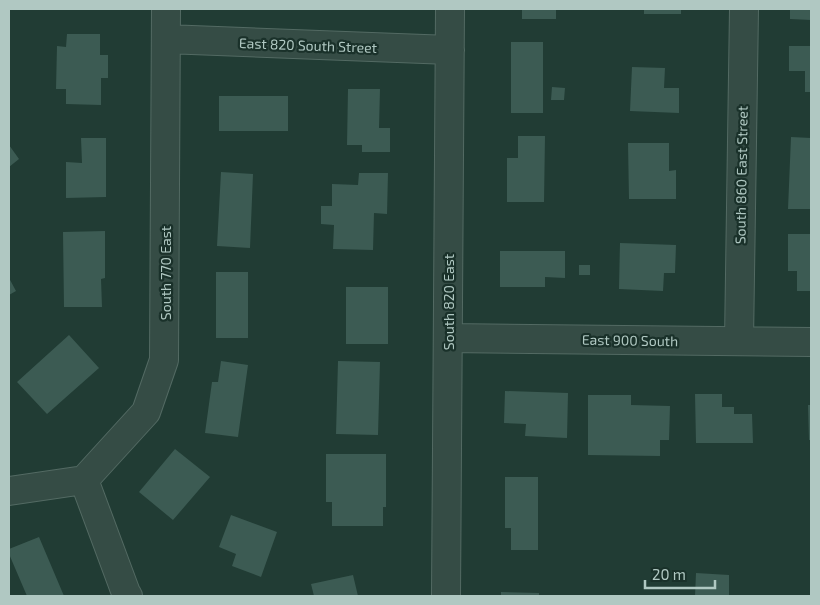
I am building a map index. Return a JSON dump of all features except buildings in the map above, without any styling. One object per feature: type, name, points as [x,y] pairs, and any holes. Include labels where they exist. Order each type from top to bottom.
[{"type":"street","name":"South 770 East","points":[[84,480],[146,412],[164,360],[166,9]]},
{"type":"street","name":"South 820 East","points":[[446,596],[450,9]]},
{"type":"street","name":"South 860 East Street","points":[[739,341],[744,9]]},
{"type":"street","name":"East 820 South Street","points":[[166,39],[450,50]]},
{"type":"street","name":"East 900 South","points":[[448,338],[811,342]]},
{"type":"street","points":[[9,491],[84,480],[128,596]]}]
